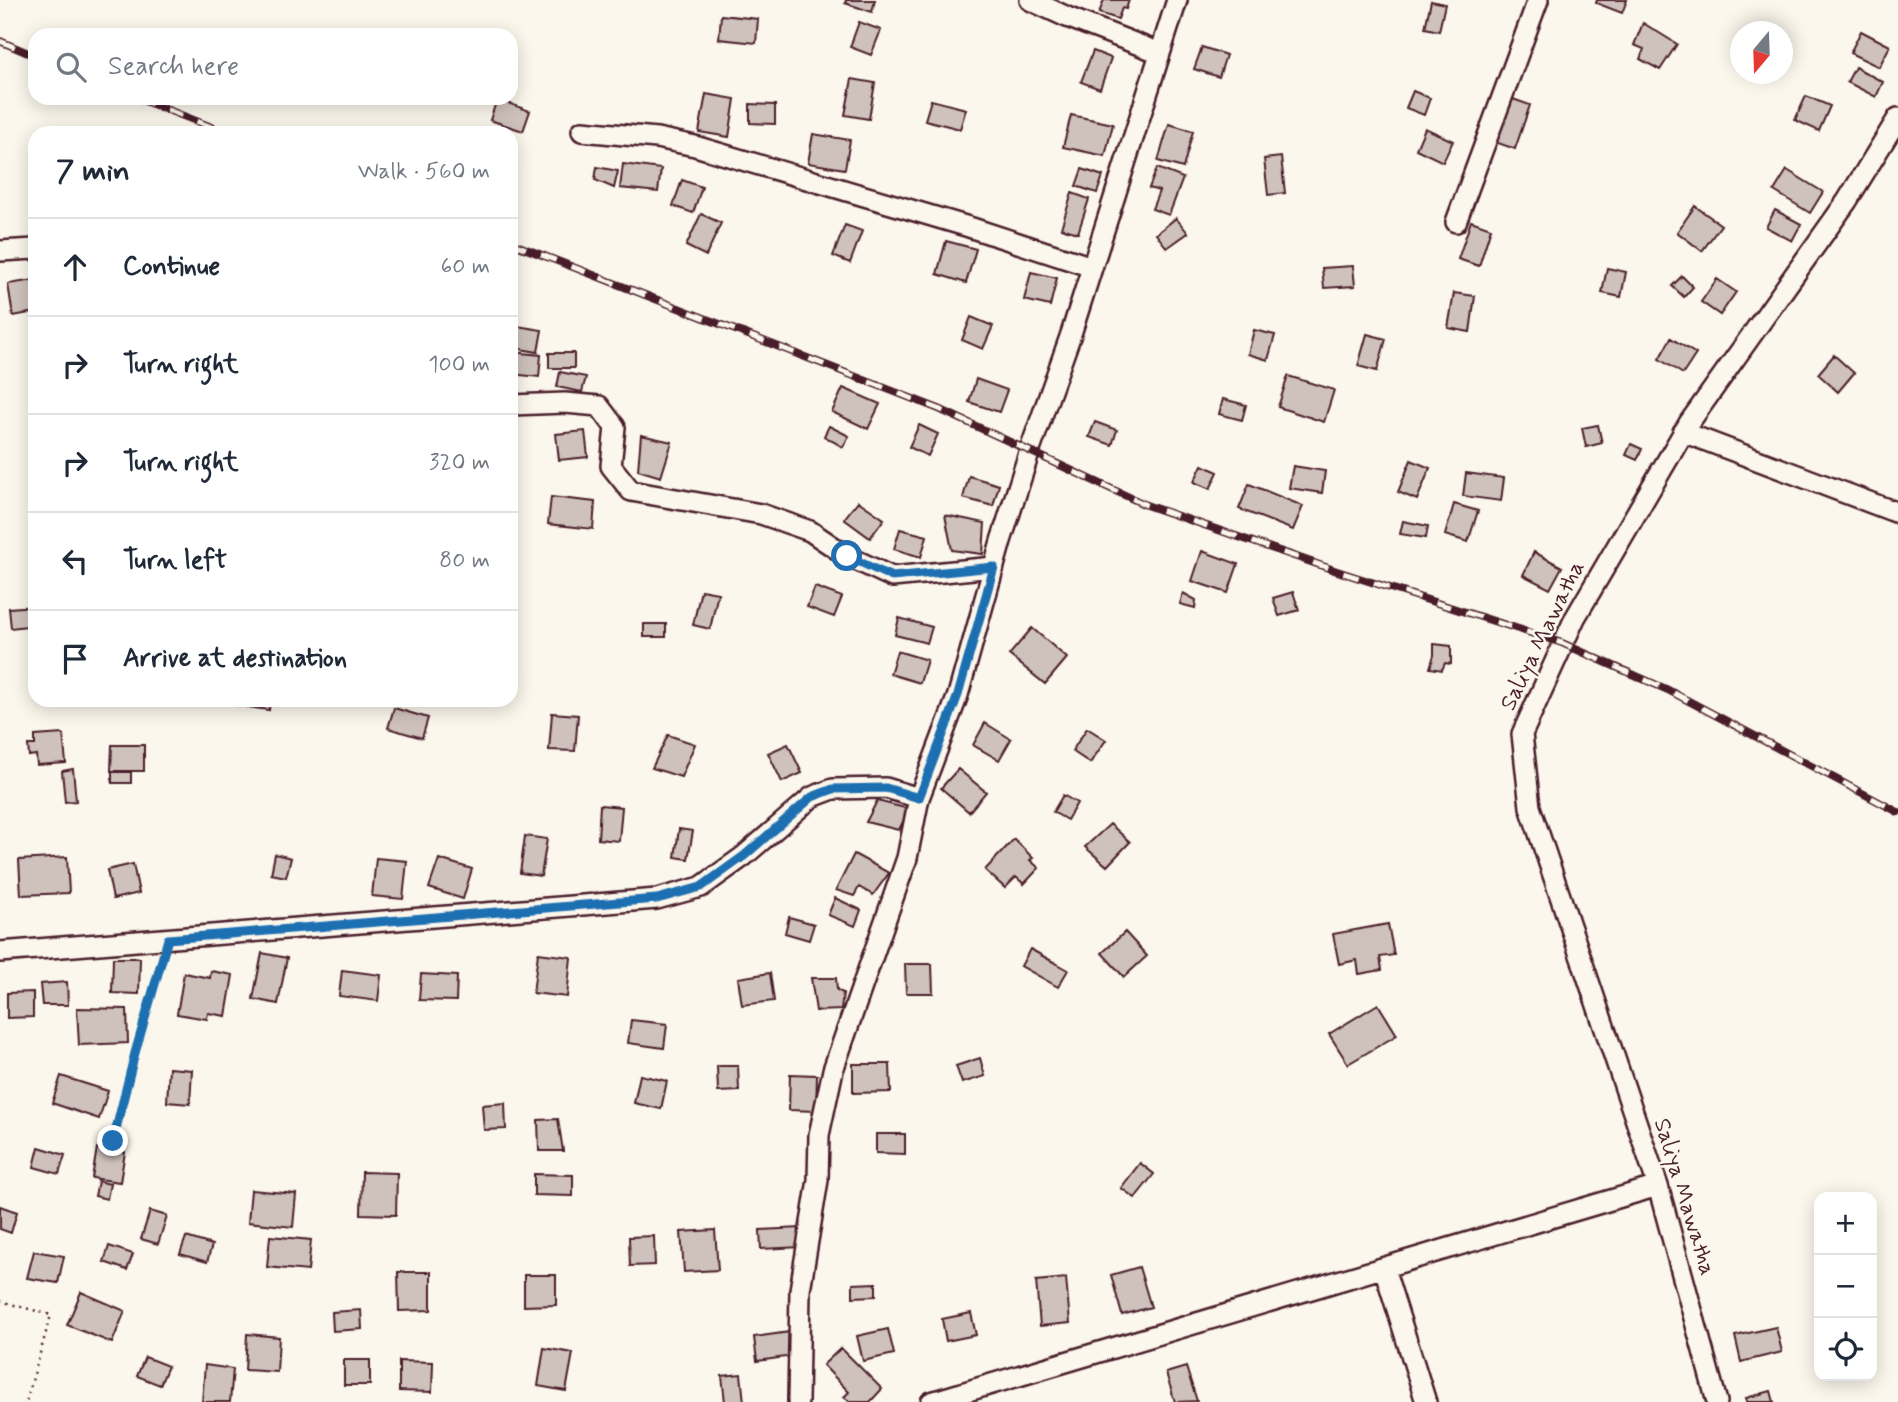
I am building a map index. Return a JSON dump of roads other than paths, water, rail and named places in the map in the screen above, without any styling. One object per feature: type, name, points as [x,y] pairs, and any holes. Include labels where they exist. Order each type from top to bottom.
[{"type":"street","points":[[1030,0],[1160,53]]},
{"type":"street","points":[[798,1402],[800,1290],[818,1180],[819,1135],[833,1070],[907,858],[919,798],[958,695],[1030,450],[1092,267],[1177,0]]},
{"type":"street","points":[[1456,222],[1538,0]]},
{"type":"street","name":"Saliya Mawatha","points":[[1717,1402],[1658,1186],[1530,807],[1522,734],[1574,618],[1683,432],[1847,201],[1898,118]]},
{"type":"street","points":[[582,131],[657,138],[695,146],[969,227],[1092,267]]},
{"type":"street","points":[[0,251],[28,249]]},
{"type":"street","points":[[518,405],[565,403],[599,407],[615,427],[611,466],[631,491],[761,514],[810,531],[847,556],[892,577],[994,567]]},
{"type":"street","points":[[1683,432],[1898,513]]},
{"type":"street","points":[[0,952],[657,899],[701,887],[744,856],[812,797],[822,793],[833,789],[886,788],[919,798]]},
{"type":"street","points":[[931,1402],[1658,1186]]},
{"type":"street","points":[[1384,1268],[1426,1402]]},
{"type":"railway","points":[[0,41],[28,53]]},
{"type":"railway","points":[[155,105],[209,126]]},
{"type":"railway","points":[[518,246],[939,409],[1146,505],[1337,571],[1562,643],[1668,690],[1898,812]]}]
